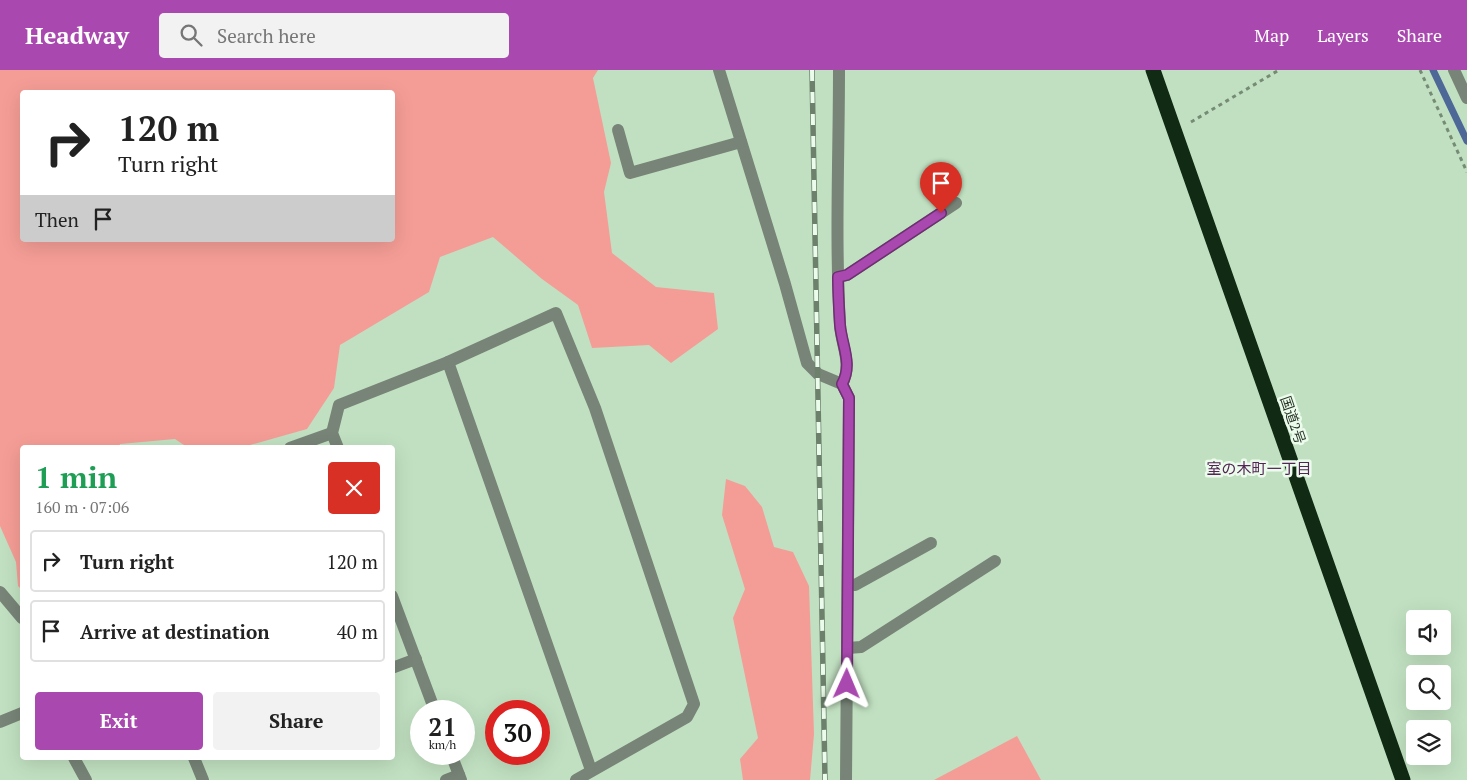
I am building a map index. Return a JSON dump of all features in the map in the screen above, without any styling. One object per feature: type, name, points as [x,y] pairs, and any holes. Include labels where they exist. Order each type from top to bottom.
[{"type":"highway","name":"国道2号","points":[[1153,70],[1403,780]]},
{"type":"street","points":[[719,70],[786,284],[807,363],[818,374],[842,384],[849,398],[846,780]]},
{"type":"street","points":[[838,70],[838,277],[840,328],[848,362],[847,376],[842,384]]},
{"type":"street","points":[[1454,70],[1467,98]]},
{"type":"street","points":[[618,130],[630,173],[741,142]]},
{"type":"street","points":[[838,277],[847,275],[956,203]]},
{"type":"street","points":[[337,445],[332,433],[339,405],[448,362],[556,313],[595,408],[694,704],[687,717],[576,780]]},
{"type":"street","points":[[448,362],[591,770]]},
{"type":"street","points":[[298,445],[332,433]]},
{"type":"street","points":[[848,584],[855,585],[931,543]]},
{"type":"street","points":[[848,648],[861,647],[995,561]]},
{"type":"street","points":[[0,592],[20,616]]},
{"type":"street","points":[[395,604],[431,700]]},
{"type":"street","points":[[395,667],[416,659]]},
{"type":"street","points":[[0,722],[20,714]]},
{"type":"street","points":[[75,760],[86,780]]},
{"type":"street","points":[[195,760],[203,780]]},
{"type":"street","points":[[446,780],[460,777],[455,765]]},
{"type":"path","points":[[1173,128],[1192,122],[1279,70]]},
{"type":"path","points":[[1420,70],[1467,172]]},
{"type":"shaded area","points":[[0,70],[598,70],[593,78],[611,163],[604,192],[612,253],[656,287],[714,293],[718,329],[671,363],[649,345],[592,348],[578,305],[542,279],[493,237],[440,257],[429,292],[340,345],[334,388],[307,429],[250,445],[184,445],[175,439],[120,445],[20,445],[20,588],[18,586],[16,562],[0,526]]},
{"type":"shaded area","points":[[726,479],[745,486],[762,507],[774,547],[793,552],[809,586],[814,734],[810,780],[743,780],[740,759],[758,738],[733,618],[745,589],[722,515]]},
{"type":"shaded area","points":[[1017,736],[1041,780],[934,780]]},
{"type":"waterway","points":[[1433,70],[1467,141]]},
{"type":"railway","points":[[812,70],[825,780]]},
{"type":"district","name":"室の木町一丁目","points":[[1259,469]]},
{"type":"route","points":[[847,684],[849,398],[842,384],[847,376],[848,362],[840,328],[838,277],[847,275],[941,213]]}]
